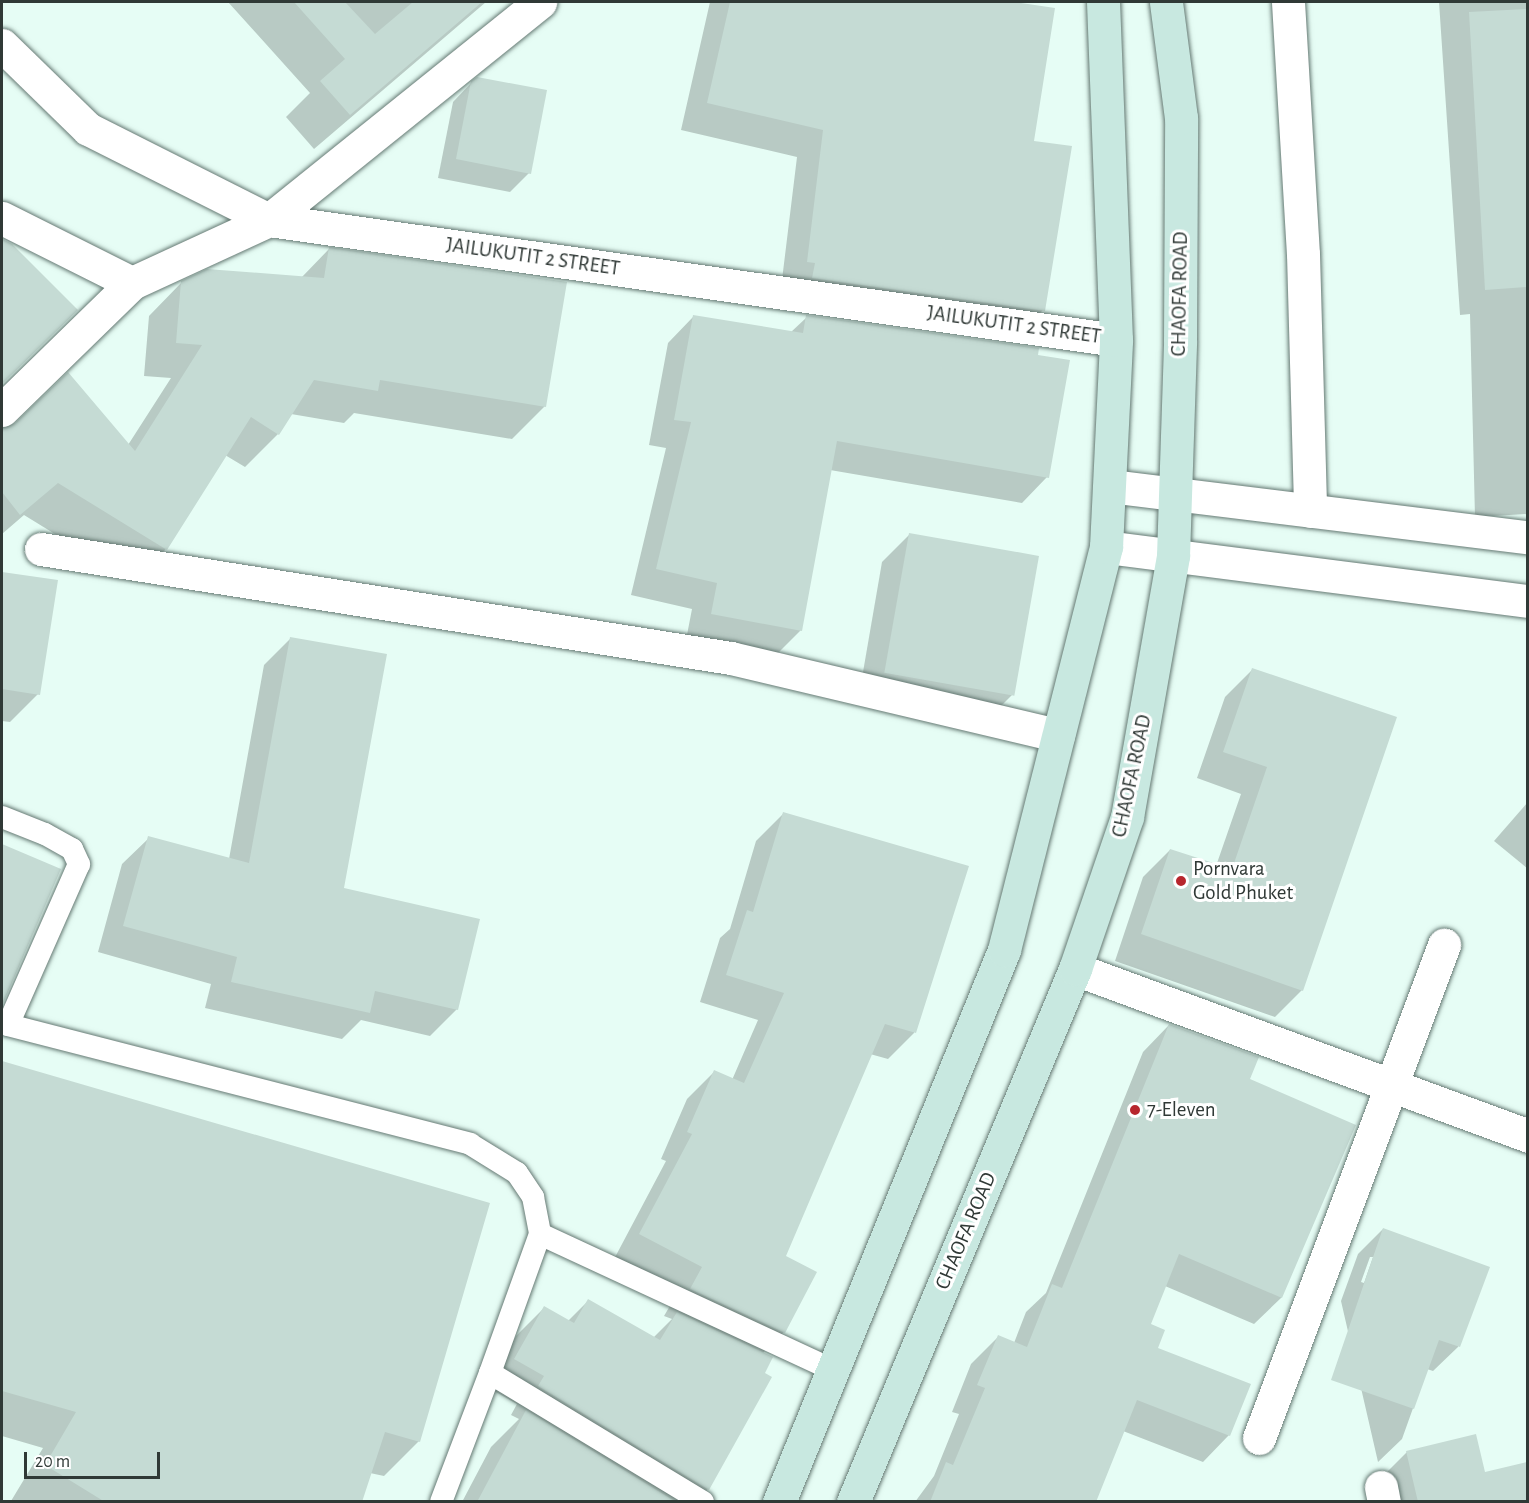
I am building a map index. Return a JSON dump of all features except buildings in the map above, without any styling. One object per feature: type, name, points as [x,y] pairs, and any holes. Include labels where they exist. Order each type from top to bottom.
[{"type":"main road","points":[[778,1502],[1004,950],[1106,548],[1116,340],[1104,2]]},
{"type":"main road","name":"CHAOFA ROAD","points":[[853,1502],[1075,969],[1127,817],[1173,556],[1181,118],[1166,2]]},
{"type":"street","points":[[2,410],[132,283],[269,220],[540,2]]},
{"type":"street","points":[[1288,2],[1303,254],[1310,511]]},
{"type":"street","name":"JAILUKUTIT 2 STREET","points":[[2,45],[88,129],[269,220],[1116,340]]},
{"type":"street","points":[[2,218],[132,283]]},
{"type":"street","points":[[1110,486],[1527,537]]},
{"type":"street","points":[[1106,548],[1527,601]]},
{"type":"street","points":[[42,549],[731,658],[1058,735]]},
{"type":"street","points":[[1258,1438],[1444,945]]},
{"type":"street","points":[[1075,969],[1527,1136]]},
{"type":"lane","points":[[2,817],[45,834],[72,849],[79,864],[5,1033],[470,1144],[517,1173],[533,1197],[540,1234],[441,1502]]},
{"type":"lane","points":[[540,1234],[833,1370]]},
{"type":"lane","points":[[490,1373],[703,1502]]},
{"type":"place","name":"Pornvara Gold Phuket","points":[[1181,881]]},
{"type":"place","name":"7-Eleven","points":[[1135,1110]]}]
